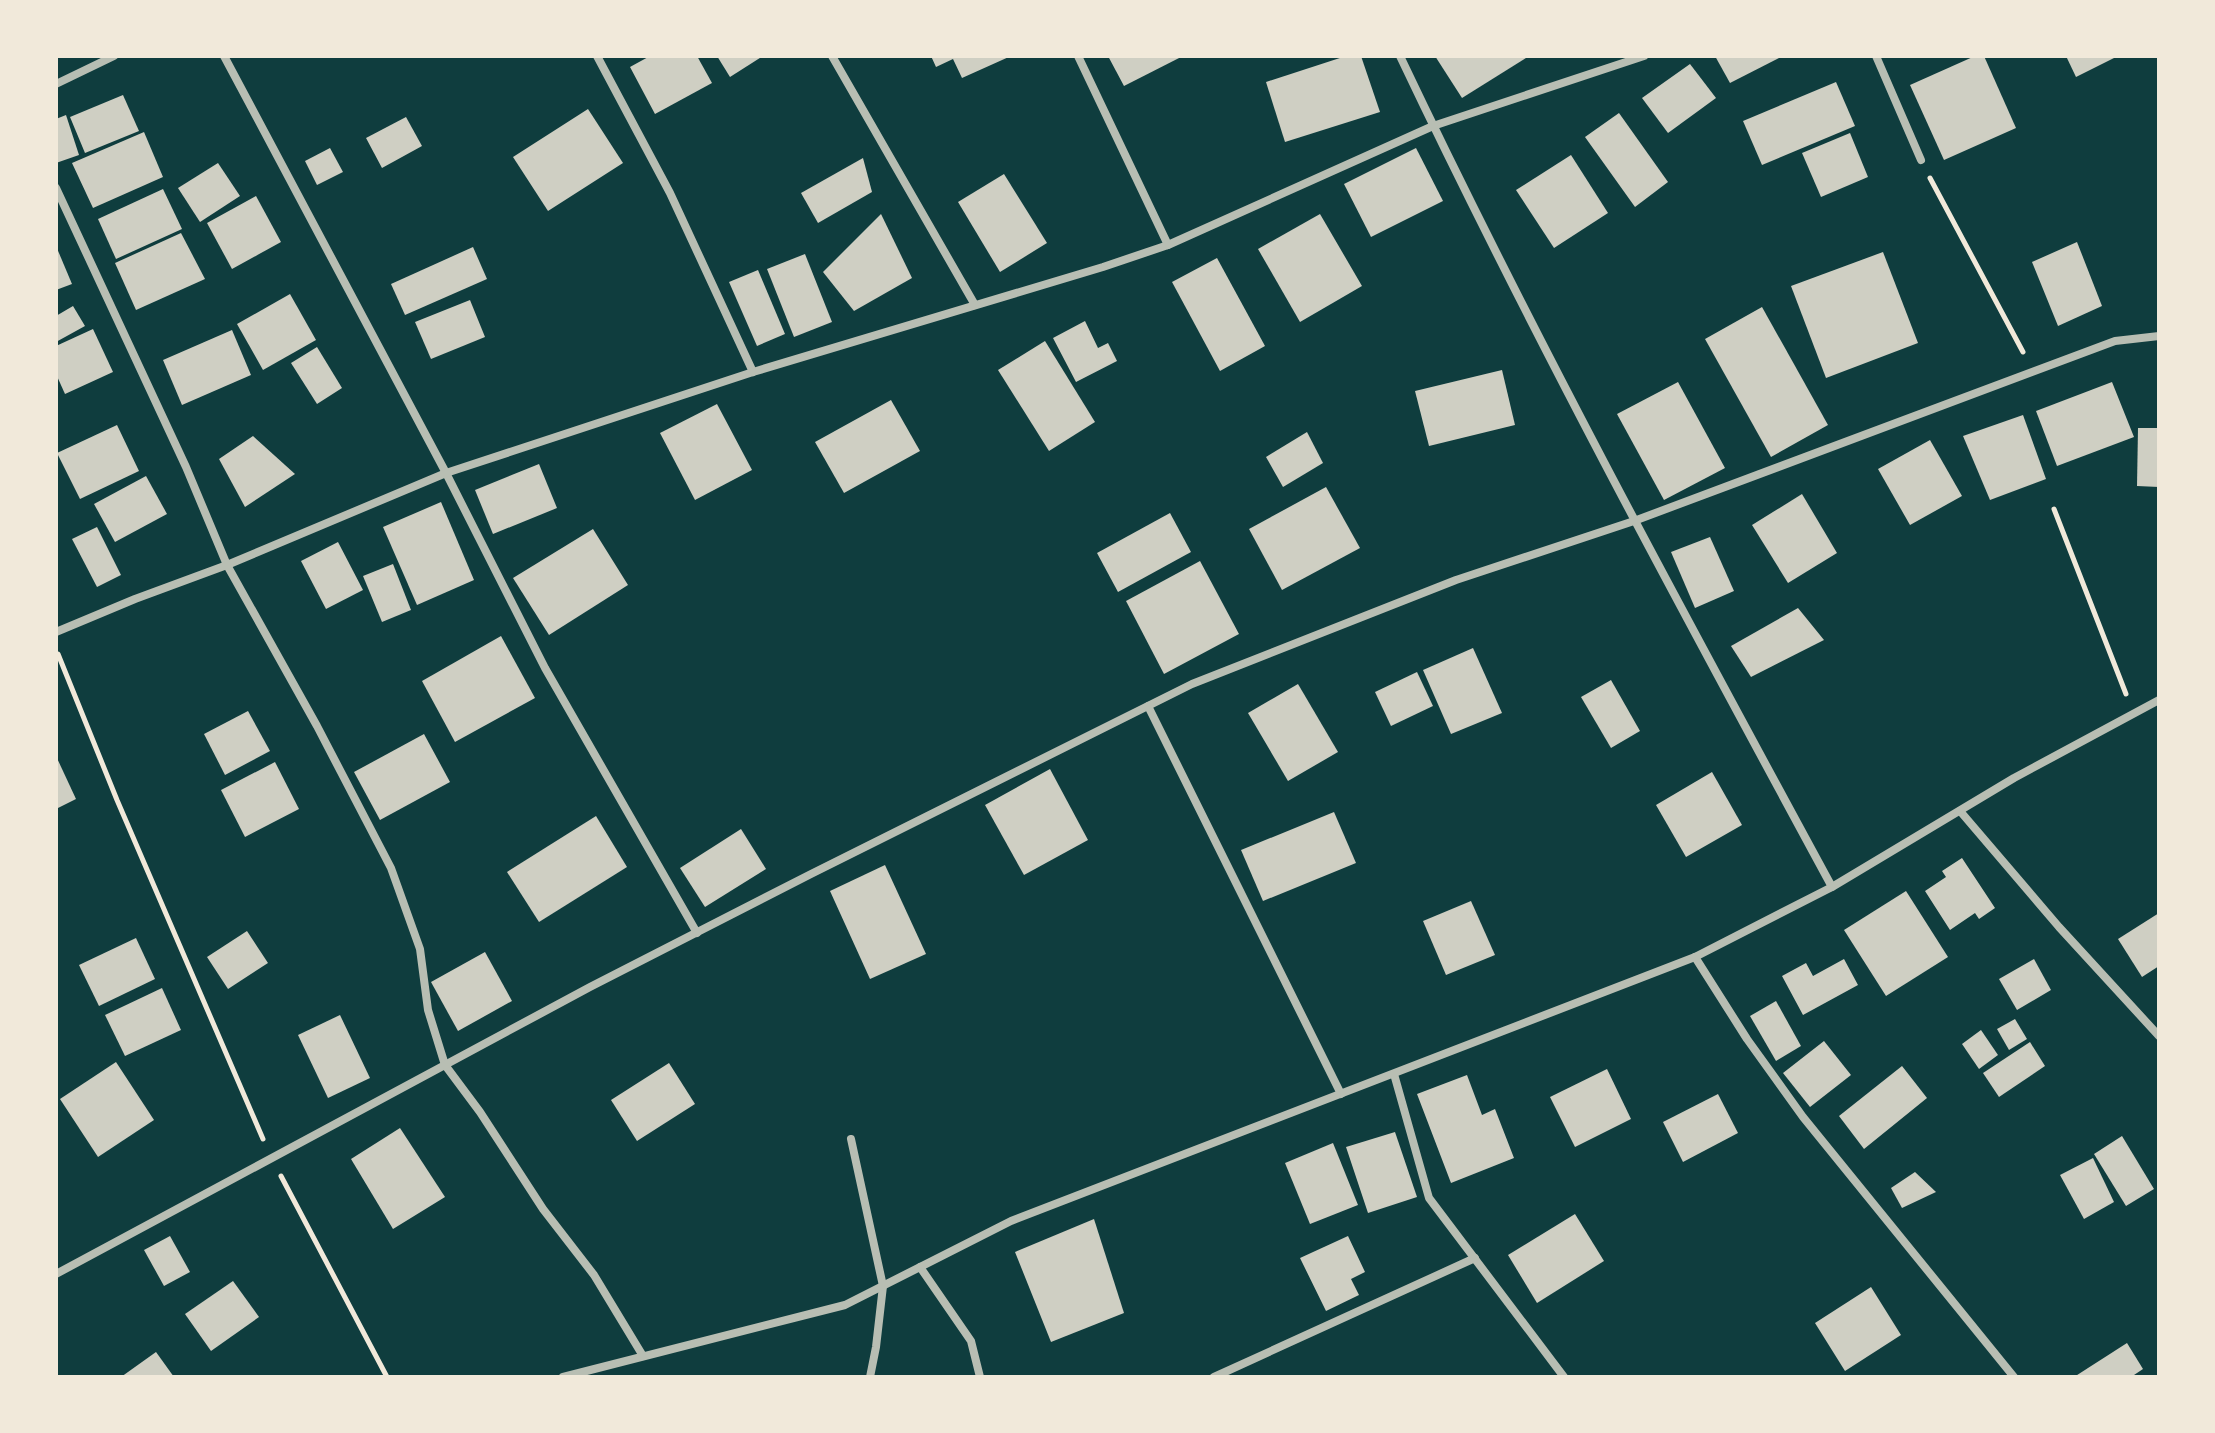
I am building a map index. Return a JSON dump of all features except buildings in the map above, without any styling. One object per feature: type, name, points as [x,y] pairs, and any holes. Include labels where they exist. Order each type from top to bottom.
[{"type":"street","points":[[56,84],[114,56]]},
{"type":"street","points":[[224,56],[446,473],[545,668],[697,933]]},
{"type":"street","points":[[597,56],[670,193],[753,372]]},
{"type":"street","points":[[832,56],[975,305]]},
{"type":"street","points":[[1078,56],[1168,245]]},
{"type":"street","points":[[1400,56],[1634,521],[1832,887]]},
{"type":"street","points":[[56,632],[227,565],[446,473],[753,372],[1168,245],[1433,126],[1644,56]]},
{"type":"street","points":[[1876,56],[1921,160]]},
{"type":"street","points":[[56,188],[186,467],[227,565],[317,726],[391,868],[420,949],[428,1010],[445,1065],[480,1112],[543,1209],[594,1275],[643,1356]]},
{"type":"street","points":[[56,1274],[697,933],[1206,678],[1456,580],[1634,521],[2115,341],[2159,336]]},
{"type":"street","points":[[563,1377],[845,1305],[1011,1221],[1695,957],[1832,887],[2014,778],[2159,700]]},
{"type":"street","points":[[1148,706],[1341,1094]]},
{"type":"street","points":[[1960,811],[2059,927],[2159,1036]]},
{"type":"street","points":[[1695,957],[1747,1039],[1803,1117],[2014,1377]]},
{"type":"street","points":[[1394,1074],[1429,1198],[1564,1377]]},
{"type":"street","points":[[851,1139],[883,1286],[870,1377]]},
{"type":"street","points":[[1214,1377],[1475,1258]]},
{"type":"street","points":[[920,1267],[971,1341],[980,1377]]},
{"type":"path","points":[[1921,160],[2033,371]]},
{"type":"path","points":[[2054,509],[2133,713]]},
{"type":"path","points":[[56,649],[117,800],[271,1158],[387,1377]]}]
